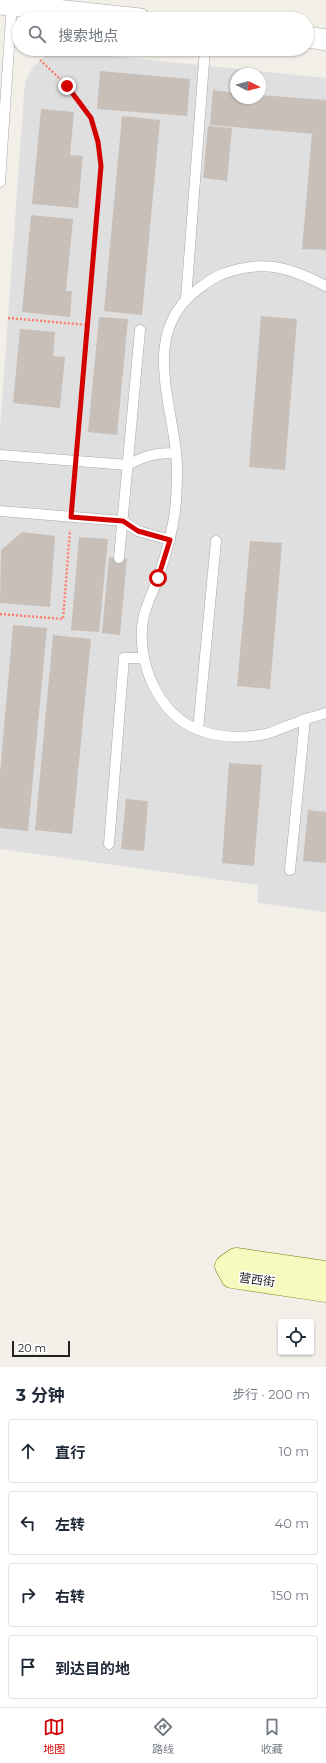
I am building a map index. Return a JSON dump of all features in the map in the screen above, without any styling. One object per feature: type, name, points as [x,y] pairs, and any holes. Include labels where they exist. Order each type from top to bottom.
[{"type":"street","points":[[7,8],[18,12]]},
{"type":"street","points":[[7,8],[55,12]]},
{"type":"street","points":[[314,38],[326,40]]},
{"type":"street","points":[[314,47],[326,48]]},
{"type":"street","name":"营西街","points":[[326,1272],[236,1259],[226,1266],[232,1277],[326,1290]]},
{"type":"lane","points":[[0,182],[7,8]]},
{"type":"lane","points":[[186,299],[204,56]]},
{"type":"lane","points":[[326,286],[282,268],[262,266],[240,268],[213,278],[186,299],[175,312],[166,336],[164,360],[176,453],[176,502],[170,540],[143,619],[141,640],[143,658],[149,678],[158,694],[185,722],[198,730],[219,736],[267,734],[326,712]]},
{"type":"lane","points":[[119,558],[140,330]]},
{"type":"lane","points":[[0,455],[128,465],[143,456],[158,453],[176,453]]},
{"type":"lane","points":[[0,511],[123,521],[138,531],[170,540]]},
{"type":"lane","points":[[198,730],[216,541]]},
{"type":"lane","points":[[109,844],[124,658],[143,658]]},
{"type":"lane","points":[[290,870],[305,719]]},
{"type":"path","points":[[0,614],[63,619],[101,166],[98,142],[91,118],[67,86],[40,60]]},
{"type":"path","points":[[8,318],[88,325]]},
{"type":"shaded area","points":[[45,56],[111,56],[230,68],[230,104],[266,104],[266,72],[326,78],[326,912],[258,903],[258,885],[0,849],[0,430],[25,82],[33,67]]},
{"type":"building","points":[[100,71],[190,79],[187,116],[97,109]]},
{"type":"building","points":[[213,90],[230,92],[230,104],[266,104],[266,95],[326,100],[326,135],[210,125]]},
{"type":"building","points":[[41,109],[74,112],[70,155],[83,156],[78,208],[32,204]]},
{"type":"building","points":[[122,116],[160,120],[142,315],[104,311]]},
{"type":"building","points":[[208,126],[232,128],[227,181],[203,178]]},
{"type":"building","points":[[312,134],[326,135],[326,250],[302,249]]},
{"type":"building","points":[[31,215],[73,219],[66,291],[72,291],[70,317],[22,312]]},
{"type":"building","points":[[261,316],[297,319],[285,470],[249,467]]},
{"type":"building","points":[[99,317],[128,319],[117,435],[88,432]]},
{"type":"building","points":[[20,329],[55,332],[53,356],[65,357],[60,408],[13,403]]},
{"type":"building","points":[[22,532],[55,536],[50,607],[0,603],[1,550]]},
{"type":"building","points":[[79,537],[108,539],[99,632],[71,630]]},
{"type":"building","points":[[250,541],[282,543],[270,689],[237,686]]},
{"type":"building","points":[[109,557],[127,559],[120,635],[102,633]]},
{"type":"building","points":[[13,625],[47,628],[28,831],[0,828],[0,773]]},
{"type":"building","points":[[53,635],[91,639],[72,834],[35,830]]},
{"type":"building","points":[[229,763],[262,765],[254,866],[222,863]]},
{"type":"building","points":[[126,799],[148,801],[144,851],[121,849]]},
{"type":"building","points":[[308,810],[326,812],[326,863],[303,861]]},
{"type":"route","points":[[67,86],[91,118],[98,142],[101,166],[71,517],[123,521],[138,531],[151,536],[170,540],[158,578]]}]
